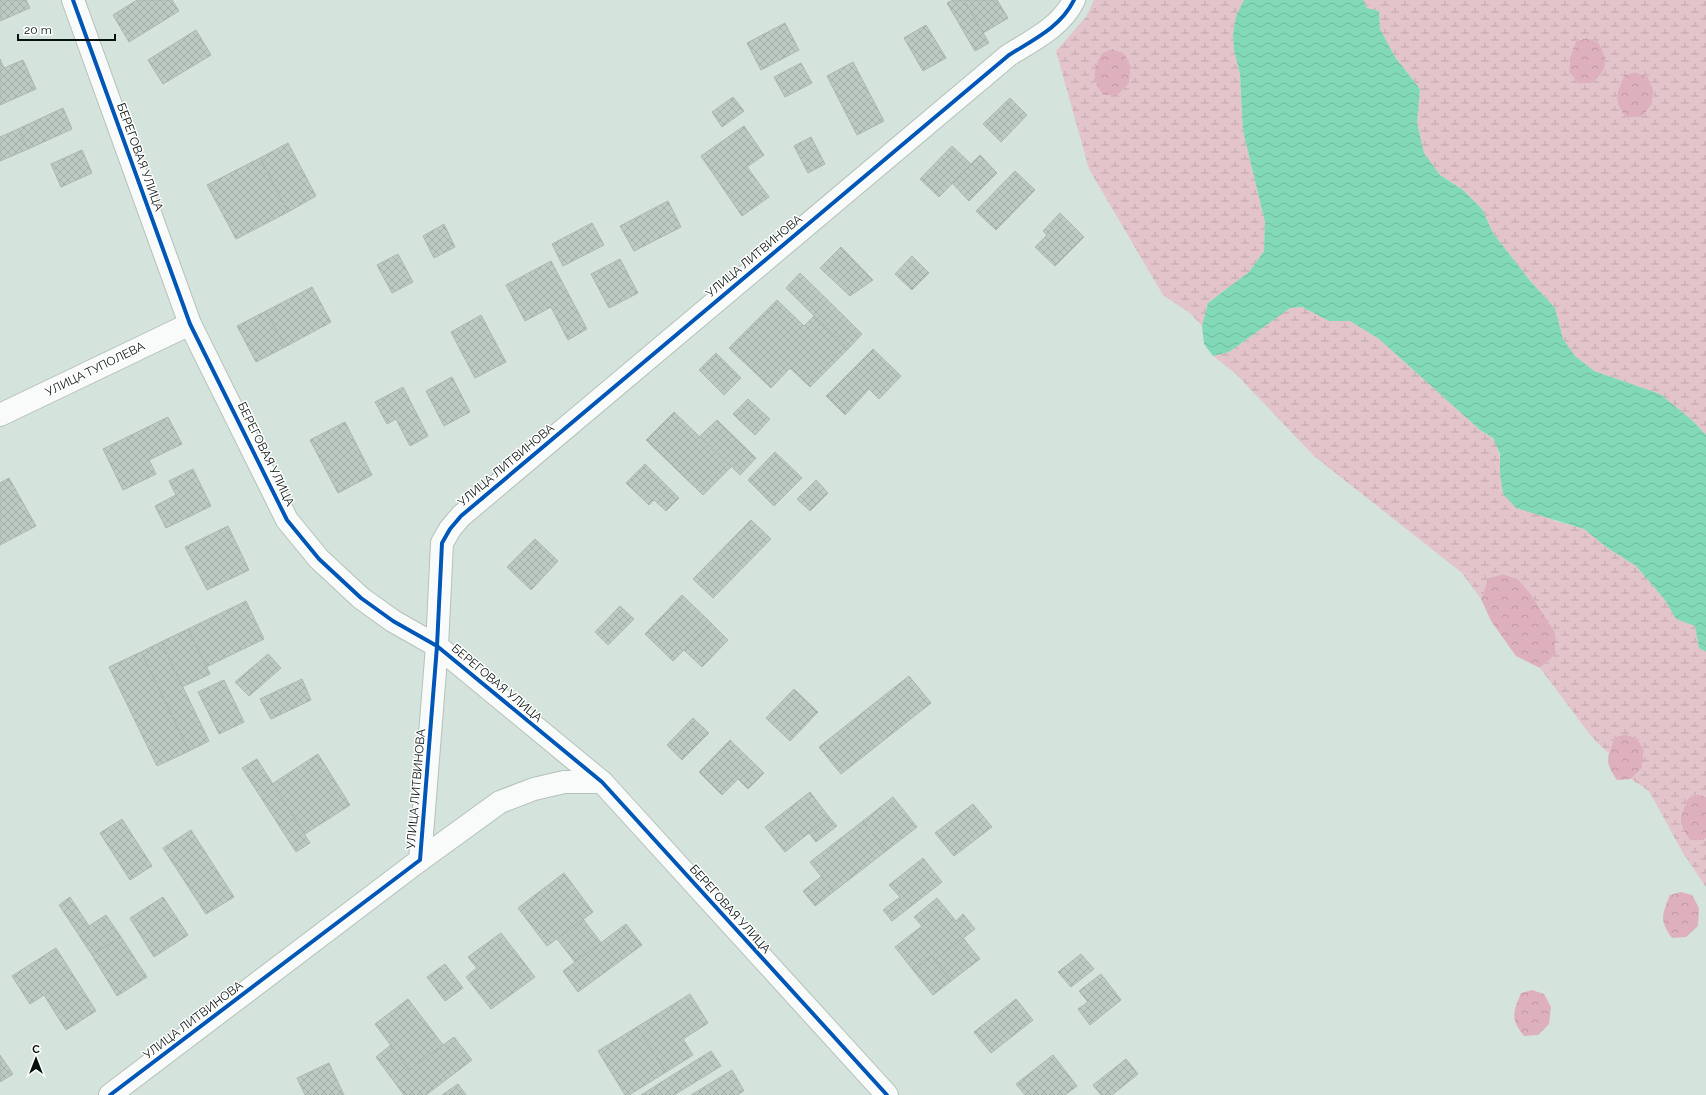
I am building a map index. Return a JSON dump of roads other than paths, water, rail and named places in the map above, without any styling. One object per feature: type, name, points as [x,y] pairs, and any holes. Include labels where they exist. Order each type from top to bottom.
[{"type":"street","name":"БЕРЕГОВАЯ УЛИЦА","points":[[73,0],[190,324],[287,520],[319,559],[361,598],[394,621],[437,646],[602,782],[887,1095]]},
{"type":"street","name":"УЛИЦА ЛИТВИНОВА","points":[[110,1095],[420,860],[437,646],[442,544],[450,529],[461,516],[1009,55],[1045,34],[1069,11],[1074,0]]},
{"type":"street","name":"УЛИЦА ТУПОЛЕВА","points":[[0,415],[190,324]]},
{"type":"street","points":[[420,860],[500,802],[534,789],[564,782],[602,782]]},
{"type":"water","points":[[1244,0],[1363,0],[1367,8],[1379,11],[1380,29],[1395,57],[1420,89],[1417,123],[1424,153],[1440,175],[1463,190],[1482,209],[1493,233],[1531,282],[1555,308],[1563,339],[1575,356],[1594,371],[1660,394],[1692,420],[1706,435],[1706,652],[1699,648],[1695,626],[1676,619],[1665,600],[1636,566],[1606,547],[1584,529],[1516,508],[1503,494],[1500,473],[1500,454],[1493,438],[1480,430],[1379,339],[1350,321],[1329,321],[1302,307],[1290,308],[1229,352],[1213,356],[1204,344],[1202,326],[1208,303],[1249,272],[1264,251],[1265,222],[1243,131],[1240,74],[1234,50],[1233,35],[1236,16]]}]
